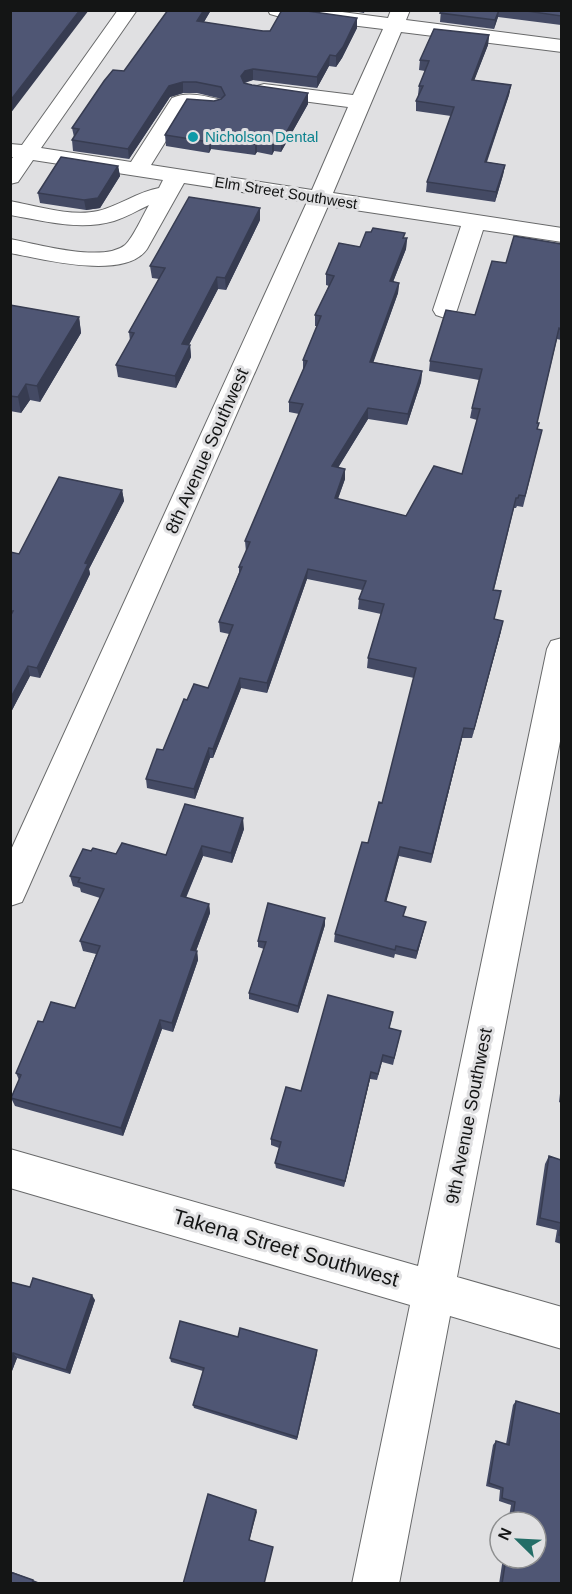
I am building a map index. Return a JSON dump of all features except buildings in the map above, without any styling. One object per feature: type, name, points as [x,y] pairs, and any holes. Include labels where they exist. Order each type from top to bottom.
[{"type":"street","points":[[10,177],[20,151],[128,10]]},
{"type":"street","points":[[277,10],[398,18],[561,46]]},
{"type":"street","name":"8th Avenue Southwest","points":[[10,891],[320,199],[398,18]]},
{"type":"street","points":[[253,88],[360,102]]},
{"type":"street","points":[[136,170],[179,102],[184,100],[214,104]]},
{"type":"street","name":"Elm Street Southwest","points":[[20,151],[136,170],[172,185],[320,199],[561,235]]},
{"type":"street","points":[[10,208],[88,219],[111,214],[172,185]]},
{"type":"street","points":[[10,246],[91,258],[107,259],[122,254],[135,249],[172,185]]},
{"type":"street","points":[[445,310],[474,222]]},
{"type":"street","name":"9th Avenue Southwest","points":[[375,1584],[561,649]]},
{"type":"street","name":"Takena Street Southwest","points":[[10,1168],[561,1328]]},
{"type":"place","name":"Nicholson Dental","points":[[193,137]]}]
